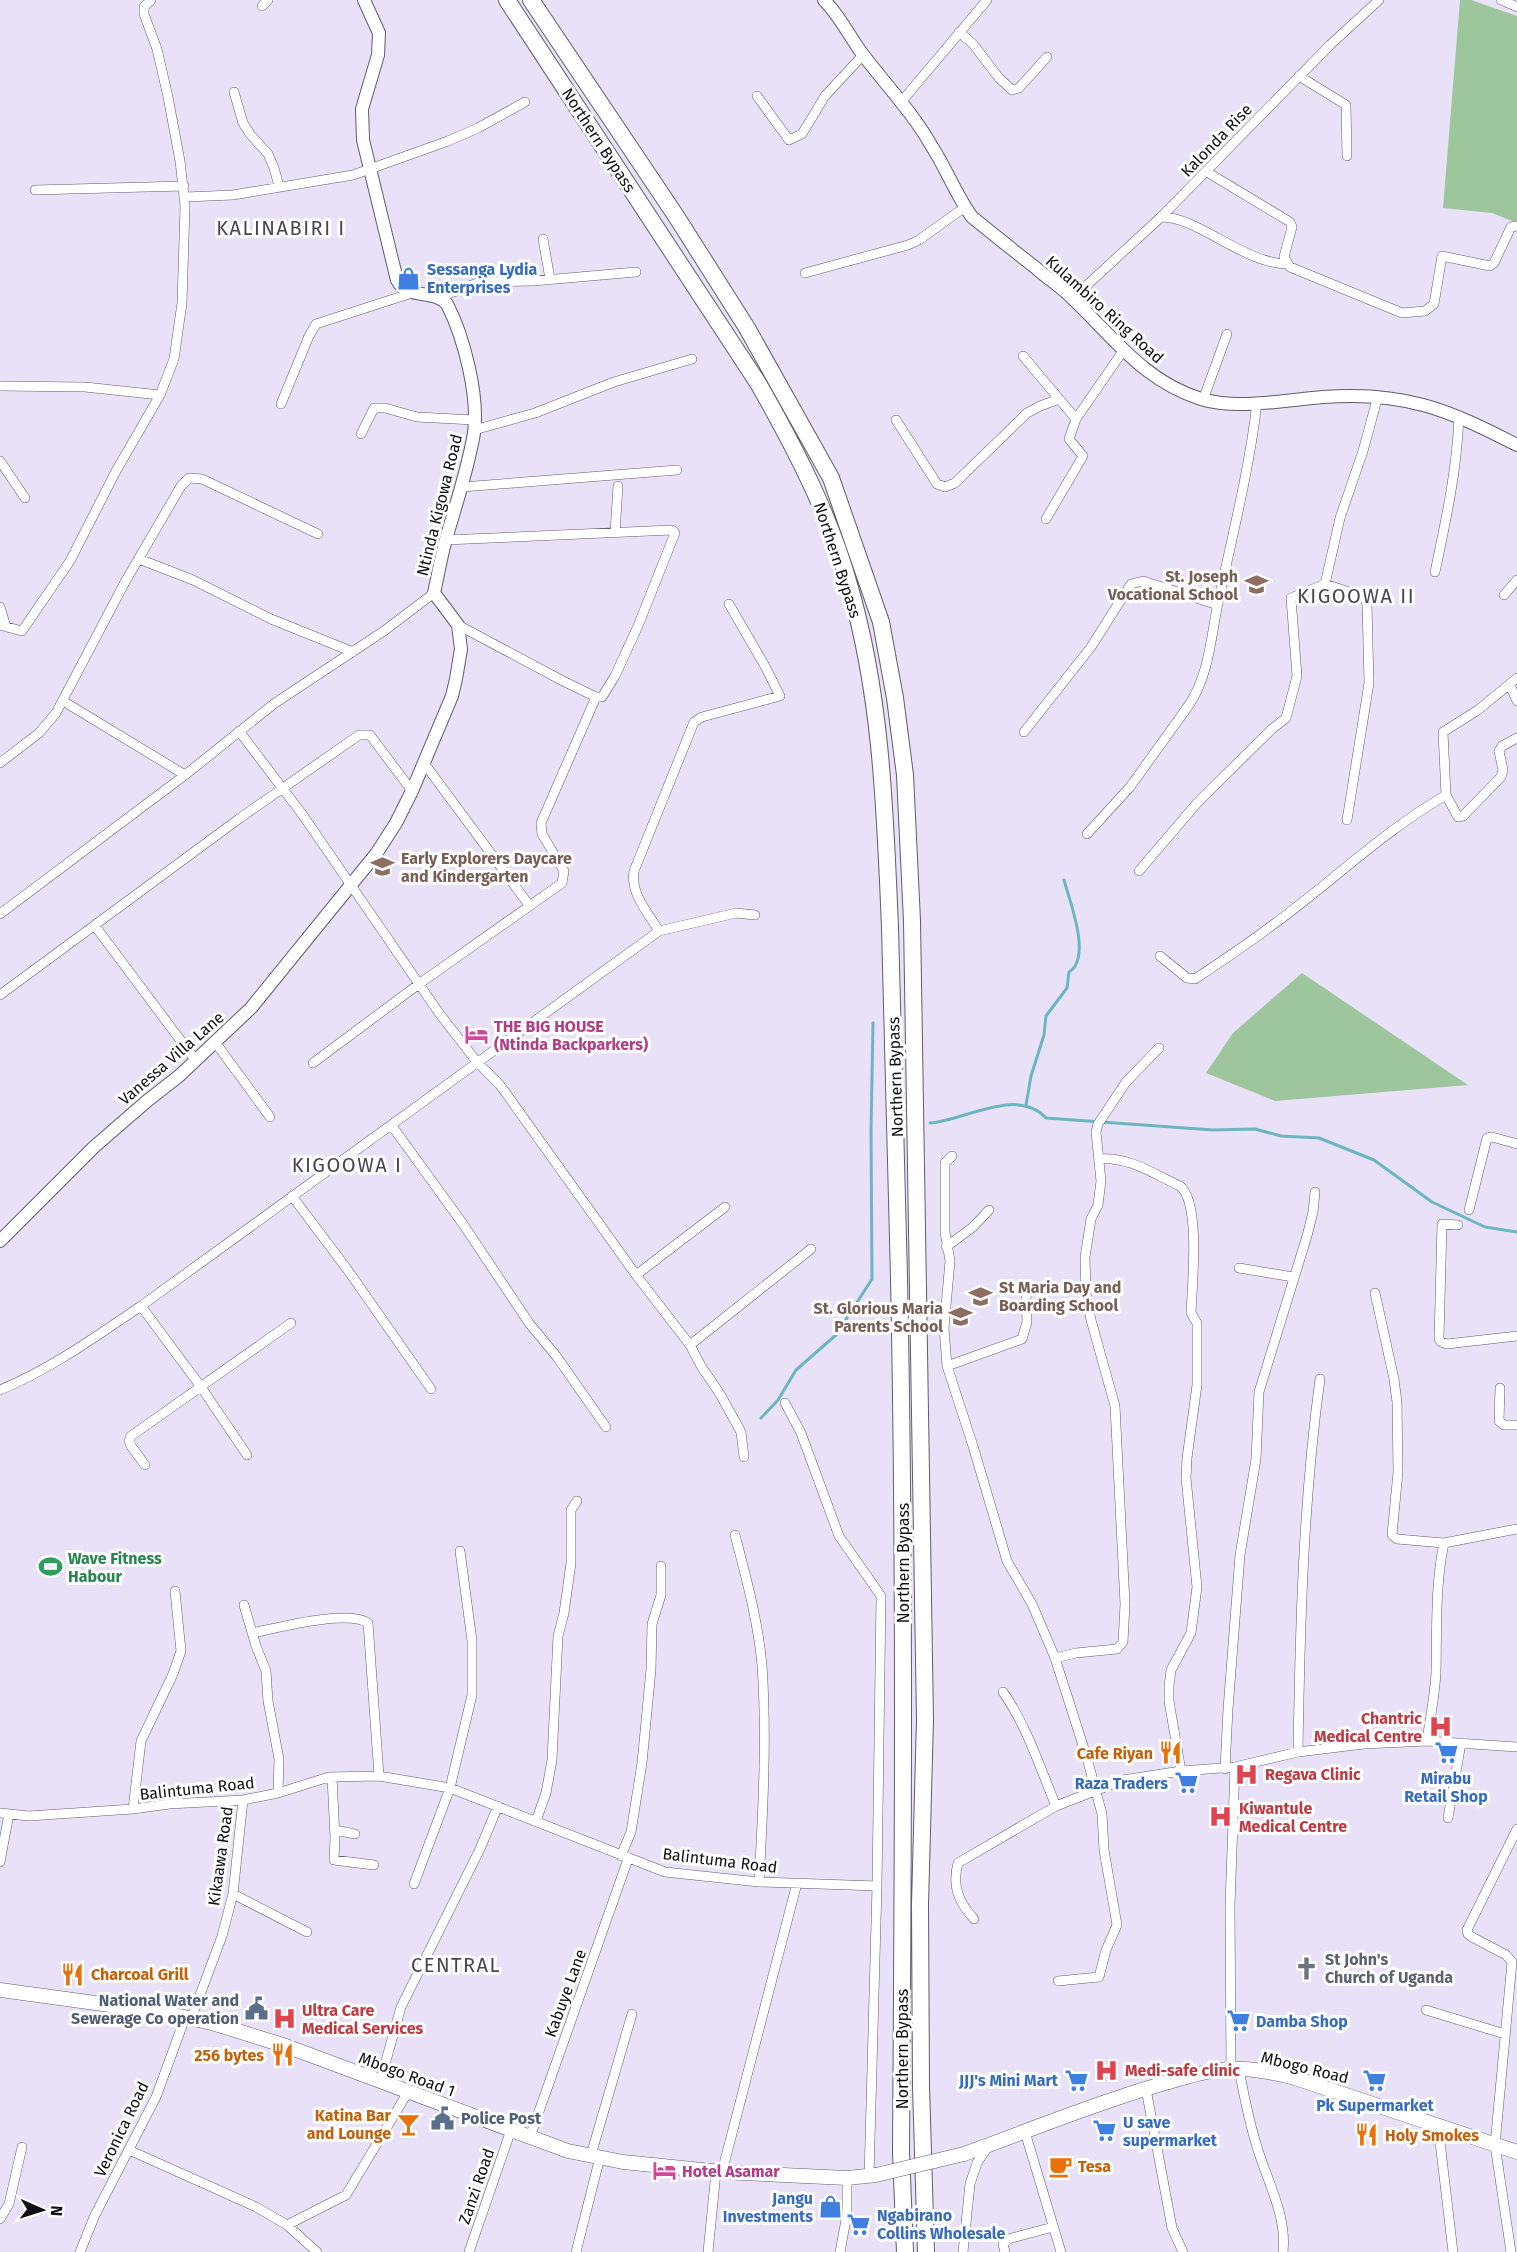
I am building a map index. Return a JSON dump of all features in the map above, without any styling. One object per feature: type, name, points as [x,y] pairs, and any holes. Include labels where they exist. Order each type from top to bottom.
[{"type":"highway","name":"Northern Bypass","points":[[507,0],[758,383],[791,440],[818,499],[850,588],[876,714],[883,772],[886,836],[897,1165],[903,1469],[901,2152],[905,2252]]},
{"type":"highway","name":"Northern Bypass","points":[[531,0],[676,216],[747,328],[831,478],[881,622],[896,698],[904,775],[912,921],[925,1720],[920,1915],[926,2252]]},
{"type":"main road","name":"Mbogo Road 1","points":[[0,1990],[73,1999],[212,2023],[286,2046],[568,2151],[623,2162],[719,2172],[847,2178],[873,2176]]},
{"type":"main road","name":"Mbogo Road","points":[[873,2176],[964,2154],[1186,2077],[1235,2069],[1295,2078],[1517,2152]]},
{"type":"street","points":[[0,607],[3,626],[22,631],[44,601],[70,561],[116,471],[160,395],[174,359],[182,303],[185,197],[158,49],[144,14],[144,7],[151,0]]},
{"type":"street","points":[[364,0],[379,33],[378,55],[362,109],[363,140],[400,286],[412,293],[440,297],[480,282],[636,272]]},
{"type":"street","name":"Kulambiro Ring Road","points":[[824,0],[834,10],[863,55],[902,101],[930,142],[972,217],[1073,298],[1143,369],[1165,384],[1203,400],[1257,403],[1326,397],[1378,396],[1401,399],[1429,405],[1459,416],[1517,445]]},
{"type":"street","points":[[902,101],[987,0]]},
{"type":"street","name":"Kalonda Rise","points":[[1073,298],[1161,217],[1299,76],[1379,0]]},
{"type":"street","points":[[1501,0],[1517,7]]},
{"type":"street","points":[[959,32],[974,44],[999,78],[1012,90],[1019,88],[1047,57]]},
{"type":"street","points":[[757,96],[789,140],[802,134],[825,96],[863,55]]},
{"type":"street","points":[[1299,76],[1346,105],[1347,156]]},
{"type":"street","points":[[234,92],[243,123],[268,154],[279,186]]},
{"type":"street","points":[[185,197],[233,195],[341,177],[370,169],[448,141],[478,128],[525,102]]},
{"type":"street","points":[[1207,172],[1290,222],[1292,227],[1284,256],[1286,264]]},
{"type":"street","points":[[35,190],[184,186]]},
{"type":"street","points":[[805,273],[908,245],[920,240],[948,217],[965,207]]},
{"type":"street","points":[[1161,217],[1181,221],[1227,245],[1264,260],[1286,264],[1294,270],[1394,311],[1414,314],[1425,311],[1434,304],[1442,256],[1487,266],[1493,265],[1511,227],[1517,226]]},
{"type":"street","points":[[543,239],[550,279]]},
{"type":"street","points":[[281,404],[316,324],[412,293]]},
{"type":"street","name":"Ntinda Kigowa Road","points":[[440,297],[451,311],[469,364],[474,425],[462,487],[445,540],[434,593],[458,625]]},
{"type":"street","points":[[1203,400],[1227,334]]},
{"type":"street","points":[[1046,519],[1083,456],[1069,439],[1076,419],[1124,351]]},
{"type":"street","points":[[1023,356],[1076,419]]},
{"type":"street","points":[[361,434],[374,408],[385,408],[417,417],[474,425],[536,413],[645,371],[692,359]]},
{"type":"street","points":[[0,386],[85,387],[160,395]]},
{"type":"street","points":[[1325,584],[1340,518],[1363,451],[1378,396]]},
{"type":"street","points":[[896,420],[937,484],[945,487],[955,483],[1027,413],[1059,399]]},
{"type":"street","points":[[1087,834],[1130,787],[1189,705],[1205,669],[1252,451],[1257,403]]},
{"type":"street","points":[[1435,572],[1452,492],[1458,449],[1459,416]]},
{"type":"street","points":[[0,461],[25,498]]},
{"type":"street","points":[[462,487],[676,470]]},
{"type":"street","points":[[0,763],[39,734],[56,713],[75,674],[184,481],[189,478],[202,479],[318,534]]},
{"type":"street","points":[[615,532],[618,486]]},
{"type":"street","points":[[445,540],[672,530],[675,534],[647,606],[615,676],[605,695],[599,698],[458,625]]},
{"type":"street","points":[[139,559],[180,574],[271,619],[353,652]]},
{"type":"street","points":[[1504,595],[1517,580]]},
{"type":"street","points":[[1024,732],[1091,647],[1131,584],[1143,581],[1218,605]]},
{"type":"street","points":[[1140,871],[1198,802],[1286,718],[1296,676],[1291,598],[1325,584],[1364,597],[1367,604],[1369,683],[1347,820]]},
{"type":"street","points":[[0,914],[186,775],[275,703],[353,652],[434,593]]},
{"type":"street","points":[[659,931],[634,890],[632,880],[694,722],[702,717],[780,696],[729,604]]},
{"type":"street","points":[[351,886],[396,823],[452,696],[461,649],[458,625]]},
{"type":"street","points":[[1517,701],[1513,682],[1478,710],[1444,730],[1446,795],[1458,817],[1463,816],[1501,777],[1503,770],[1498,751],[1502,746],[1517,738]]},
{"type":"street","points":[[313,1063],[564,879],[564,871],[542,834],[541,823],[596,697]]},
{"type":"street","points":[[63,701],[186,775]]},
{"type":"street","points":[[239,731],[284,789],[439,1013],[522,1114],[636,1275],[690,1346],[741,1432],[744,1457]]},
{"type":"street","points":[[0,995],[240,818],[359,735],[370,735],[412,791]]},
{"type":"street","points":[[424,763],[529,905]]},
{"type":"street","points":[[1160,956],[1187,978],[1195,979],[1275,924],[1384,835],[1416,812],[1446,795]]},
{"type":"street","name":"Vanessa Villa Lane","points":[[0,1241],[94,1147],[196,1061],[251,1008],[351,886]]},
{"type":"street","points":[[0,1390],[27,1379],[71,1353],[141,1306],[659,931],[736,913],[755,915]]},
{"type":"street","points":[[96,926],[196,1061]]},
{"type":"street","points":[[215,1042],[270,1117]]},
{"type":"street","points":[[1055,1658],[1076,1653],[1117,1649],[1123,1642],[1125,1604],[1115,1406],[1096,1344],[1086,1294],[1085,1257],[1091,1220],[1098,1205],[1101,1181],[1096,1132],[1098,1124],[1125,1082],[1159,1048]]},
{"type":"street","points":[[392,1126],[463,1224],[529,1323],[557,1357],[606,1427]]},
{"type":"street","points":[[1469,1210],[1487,1138],[1492,1137],[1517,1144]]},
{"type":"street","points":[[952,1156],[945,1163],[946,1247],[950,1261],[944,1328],[947,1366],[1007,1561],[1032,1604],[1055,1658],[1087,1758],[1102,1814],[1104,1850],[1117,1925],[1106,1950],[1099,1977],[1058,1981]]},
{"type":"street","points":[[1099,1159],[1112,1158],[1130,1162],[1180,1186],[1184,1189],[1193,1216],[1191,1313],[1197,1328],[1197,1385],[1186,1478],[1197,1587],[1191,1633],[1171,1670],[1169,1686],[1169,1701],[1181,1771]]},
{"type":"street","points":[[1283,2252],[1284,2233],[1280,2214],[1235,2069],[1230,1905],[1228,1709],[1240,1555],[1256,1459],[1259,1392],[1309,1228],[1315,1192]]},
{"type":"street","points":[[292,1196],[347,1269],[431,1389]]},
{"type":"street","points":[[636,1275],[725,1207]]},
{"type":"street","points":[[946,1247],[974,1227],[989,1210]]},
{"type":"street","points":[[1458,1225],[1442,1224],[1441,1342],[1448,1344],[1517,1336]]},
{"type":"street","points":[[690,1346],[811,1249]]},
{"type":"street","points":[[1239,1268],[1293,1276]]},
{"type":"street","points":[[947,1366],[1022,1340],[1026,1322],[1026,1293]]},
{"type":"street","points":[[1375,1293],[1397,1402],[1398,1472],[1392,1535],[1396,1539],[1444,1543],[1517,1529]]},
{"type":"street","points":[[141,1306],[201,1387],[247,1455]]},
{"type":"street","points":[[145,1465],[130,1446],[131,1436],[291,1323]]},
{"type":"street","points":[[1298,1752],[1302,1563],[1312,1437],[1320,1379]]},
{"type":"street","points":[[1500,1388],[1499,1421],[1504,1425],[1517,1425]]},
{"type":"street","points":[[785,1402],[801,1433],[839,1536],[881,1596],[873,2176]]},
{"type":"street","points":[[536,1821],[546,1793],[552,1760],[558,1636],[564,1613],[571,1563],[571,1510],[577,1501]]},
{"type":"street","points":[[735,1535],[751,1598],[762,1663],[764,1723],[759,1882]]},
{"type":"street","points":[[1427,1741],[1436,1674],[1436,1621],[1444,1543]]},
{"type":"street","points":[[414,1884],[450,1788],[472,1695],[472,1641],[460,1551]]},
{"type":"street","name":"Kabuye Lane","points":[[530,2137],[625,1857],[631,1832],[642,1763],[651,1669],[652,1624],[661,1595],[661,1566]]},
{"type":"street","points":[[133,1809],[141,1741],[181,1652],[175,1591]]},
{"type":"street","points":[[244,1605],[266,1671],[268,1701],[279,1759],[278,1793]]},
{"type":"street","points":[[252,1633],[336,1617],[361,1619],[368,1623],[379,1776]]},
{"type":"street","points":[[1004,1692],[1025,1732],[1056,1806]]},
{"type":"street","points":[[974,1919],[962,1906],[957,1893],[955,1876],[958,1863],[1056,1806],[1123,1780],[1181,1771],[1230,1768],[1298,1752],[1364,1744],[1427,1741],[1517,1747]]},
{"type":"street","points":[[1448,1818],[1461,1743]]},
{"type":"street","name":"Balintuma Road","points":[[4,1813],[29,1816],[243,1800],[278,1793],[332,1777],[379,1776],[450,1788],[665,1872],[759,1882],[877,1886]]},
{"type":"street","points":[[332,1777],[334,1860],[374,1865]]},
{"type":"street","name":"Kikaawa Road","points":[[188,2018],[222,1936],[233,1894],[243,1800]]},
{"type":"street","points":[[380,2082],[401,2007],[480,1849],[498,1806]]},
{"type":"street","points":[[0,1862],[4,1813]]},
{"type":"street","points":[[1511,2252],[1495,2145],[1512,1962],[1506,1955],[1472,1937],[1467,1930],[1517,1829]]},
{"type":"street","points":[[335,1830],[355,1834]]},
{"type":"street","points":[[708,2252],[719,2172],[797,1883]]},
{"type":"street","points":[[233,1894],[307,1932]]},
{"type":"street","points":[[1426,2010],[1505,2034]]},
{"type":"street","points":[[576,2252],[596,2156],[632,2014]]},
{"type":"street","name":"Veronica Road","points":[[80,2252],[95,2215],[156,2097],[188,2018]]},
{"type":"street","points":[[1146,2089],[1172,2228],[1183,2252]]},
{"type":"street","points":[[287,2225],[346,2195],[408,2092]]},
{"type":"street","points":[[1438,2125],[1453,2252]]},
{"type":"street","name":"Zanzi Road","points":[[469,2252],[512,2130]]},
{"type":"street","points":[[1025,2132],[1061,2252]]},
{"type":"street","points":[[963,2252],[970,2184],[976,2163],[989,2145]]},
{"type":"street","points":[[0,2219],[9,2204],[22,2147]]},
{"type":"street","points":[[129,2150],[256,2206],[287,2225],[317,2252]]},
{"type":"street","points":[[840,2252],[847,2214],[847,2178]]},
{"type":"street","points":[[1005,2252],[1003,2244],[1008,2239],[1053,2227]]},
{"type":"green space","points":[[1460,0],[1471,0],[1517,16],[1517,223],[1492,213],[1443,208]]},
{"type":"green space","points":[[1302,973],[1468,1085],[1275,1101],[1206,1073],[1233,1033]]},
{"type":"waterway","points":[[1026,1105],[1031,1076],[1044,1035],[1046,1016],[1067,988],[1069,972],[1076,965],[1079,955],[1077,929],[1064,880]]},
{"type":"waterway","points":[[761,1418],[778,1400],[796,1370],[836,1335],[872,1279],[873,1023]]},
{"type":"waterway","points":[[930,1123],[990,1108],[1020,1105],[1034,1109],[1046,1118],[1213,1130],[1255,1129],[1281,1136],[1319,1138],[1374,1160],[1432,1202],[1485,1227],[1517,1232]]},
{"type":"place","name":"Sessanga Lydia Enterprises","points":[[409,278]]},
{"type":"place","name":"St. Joseph Vocational School","points":[[1256,585]]},
{"type":"place","name":"Early Explorers Daycare and Kindergarten","points":[[383,867]]},
{"type":"place","name":"THE BIG HOUSE (Ntinda Backparkers)","points":[[476,1035]]},
{"type":"place","name":"St Maria Day and Boarding School","points":[[981,1296]]},
{"type":"place","name":"St. Glorious Maria Parents School","points":[[961,1317]]},
{"type":"place","name":"Wave Fitness Habour","points":[[50,1567]]},
{"type":"place","name":"Chantric Medical Centre","points":[[1440,1727]]},
{"type":"place","name":"Cafe Riyan","points":[[1171,1753]]},
{"type":"place","name":"Mirabu Retail Shop","points":[[1446,1753]]},
{"type":"place","name":"Regava Clinic","points":[[1247,1774]]},
{"type":"place","name":"Raza Traders","points":[[1186,1783]]},
{"type":"place","name":"Kiwantule Medical Centre","points":[[1221,1817]]},
{"type":"place","name":"St John's Church of Uganda","points":[[1307,1968]]},
{"type":"place","name":"Charcoal Grill","points":[[73,1974]]},
{"type":"place","name":"National Water and Sewerage Co operation","points":[[257,2009]]},
{"type":"place","name":"Ultra Care Medical Services","points":[[284,2019]]},
{"type":"place","name":"Damba Shop","points":[[1238,2021]]},
{"type":"place","name":"256 bytes","points":[[282,2055]]},
{"type":"place","name":"Medi-safe clinic","points":[[1107,2070]]},
{"type":"place","name":"JJJ's Mini Mart","points":[[1076,2080]]},
{"type":"place","name":"Pk Supermarket","points":[[1375,2080]]},
{"type":"place","name":"Police Post","points":[[443,2118]]},
{"type":"place","name":"Katina Bar and Lounge","points":[[409,2124]]},
{"type":"place","name":"U save supermarket","points":[[1105,2131]]},
{"type":"place","name":"Holy Smokes","points":[[1367,2135]]},
{"type":"place","name":"Tesa","points":[[1060,2166]]},
{"type":"place","name":"Hotel Asamar","points":[[664,2171]]},
{"type":"place","name":"Jangu Investments","points":[[831,2207]]},
{"type":"place","name":"Ngabirano Collins Wholesale","points":[[859,2224]]},
{"type":"district","name":"KALINABIRI I","points":[[281,228]]},
{"type":"district","name":"KIGOOWA II","points":[[1356,596]]},
{"type":"district","name":"KIGOOWA I","points":[[347,1165]]},
{"type":"district","name":"CENTRAL","points":[[456,1965]]}]
